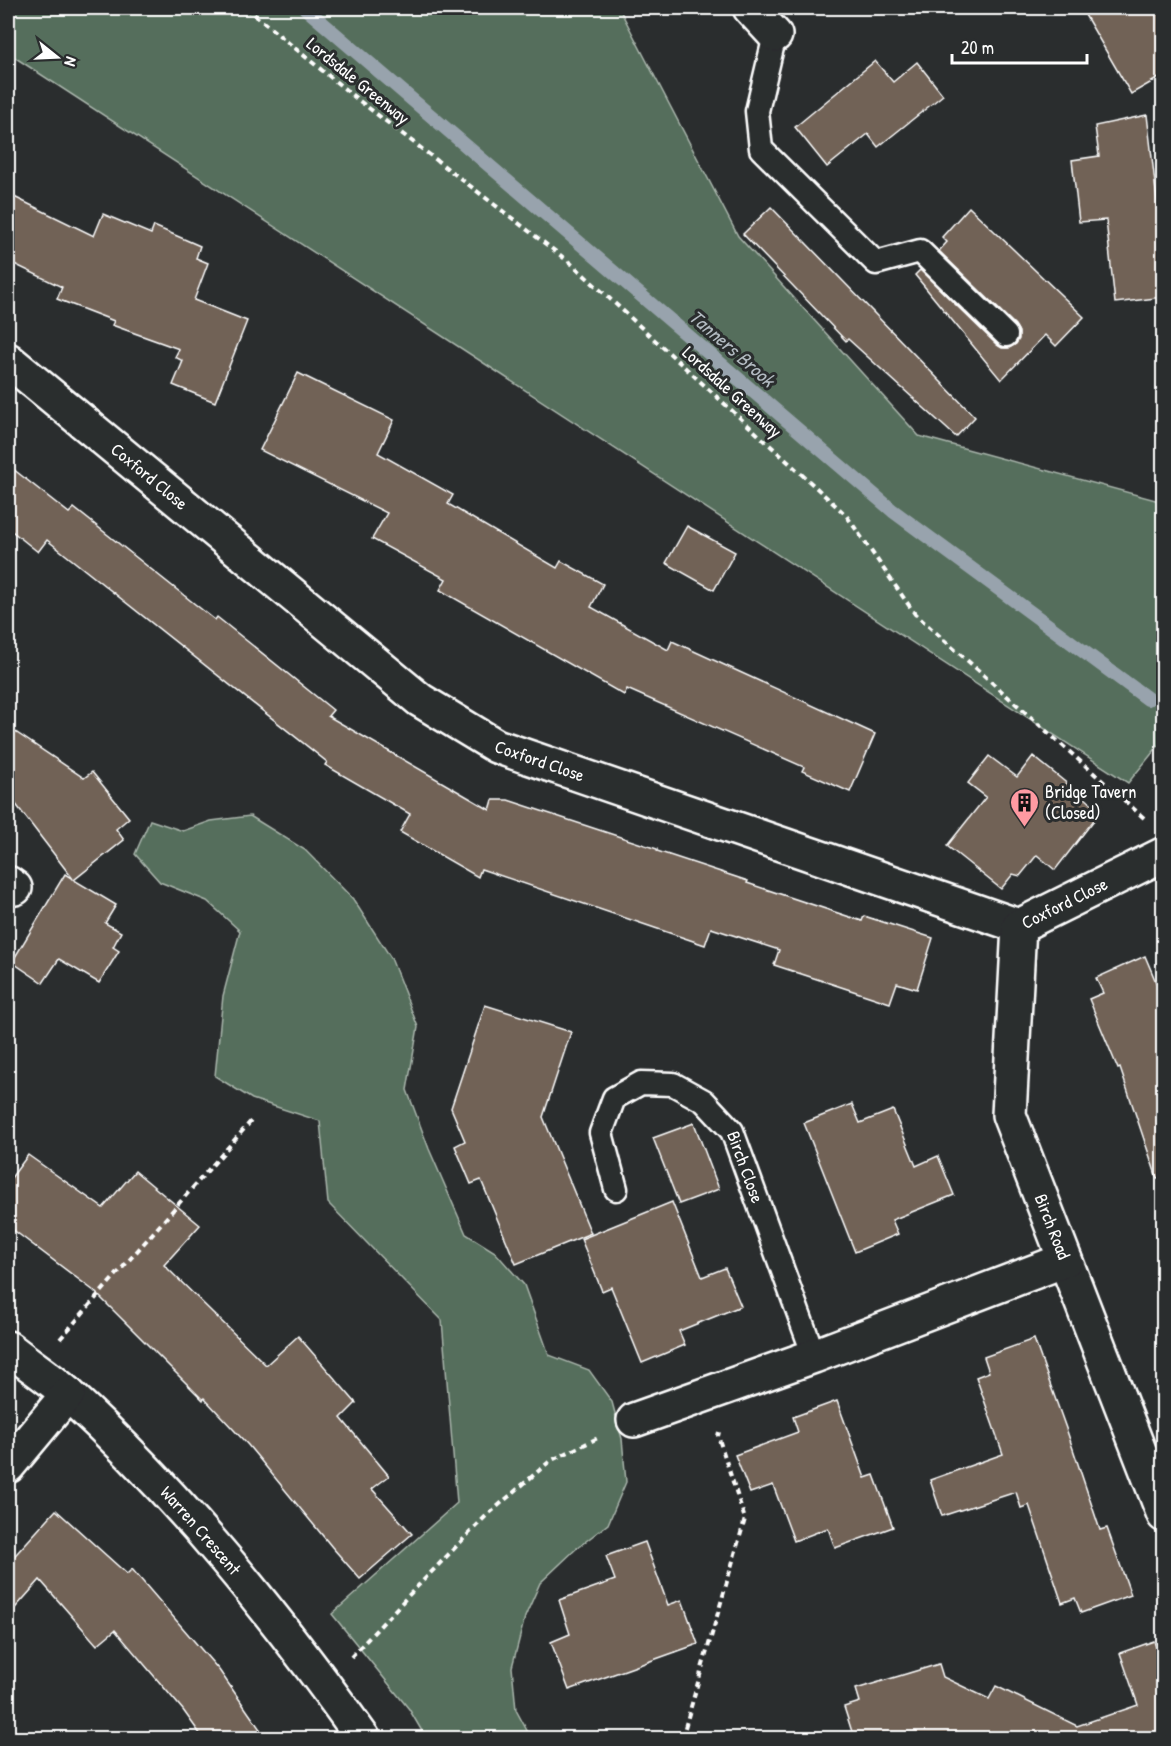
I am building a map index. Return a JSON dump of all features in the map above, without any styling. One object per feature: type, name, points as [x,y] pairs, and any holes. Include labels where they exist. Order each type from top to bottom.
[{"type":"street","points":[[750,8],[775,35]]},
{"type":"street","name":"Coxford Close","points":[[8,360],[420,700],[496,746],[1019,926],[1164,854]]},
{"type":"street","name":"Birch Road","points":[[1019,926],[1009,1115],[1164,1515]]},
{"type":"street","points":[[634,1420],[814,1356],[1065,1260]]},
{"type":"street","name":"Warren Crescent","points":[[8,1348],[68,1394],[151,1474],[210,1540],[363,1738]]},
{"type":"street","points":[[8,1466],[68,1394]]},
{"type":"lane","points":[[775,35],[757,111],[761,149],[876,263],[920,251],[1006,335]]},
{"type":"lane","name":"Birch Close","points":[[616,1189],[601,1133],[614,1098],[641,1083],[663,1083],[673,1084],[704,1101],[732,1131],[814,1356]]},
{"type":"path","name":"Lordsdale Greenway","points":[[246,8],[357,99],[573,265],[846,515],[915,614],[1146,820]]},
{"type":"path","points":[[34,1369],[252,1120]]},
{"type":"path","points":[[682,1738],[746,1519],[718,1436],[727,1410],[718,1389]]},
{"type":"path","points":[[324,1686],[477,1525],[550,1461],[634,1420]]},
{"type":"green space","points":[[8,8],[619,8],[738,236],[919,436],[1163,502],[1163,740],[1128,783],[8,53]]},
{"type":"green space","points":[[250,816],[305,850],[353,899],[391,958],[418,1027],[407,1090],[429,1149],[466,1234],[495,1252],[524,1285],[549,1355],[589,1370],[612,1402],[622,1439],[626,1482],[608,1524],[577,1548],[540,1583],[525,1617],[512,1667],[516,1710],[531,1738],[426,1738],[409,1709],[332,1614],[457,1503],[442,1320],[328,1203],[320,1121],[252,1099],[215,1076],[223,996],[240,931],[207,901],[160,882],[135,854],[150,820],[183,831],[211,821]]},
{"type":"building","points":[[1081,8],[1164,8],[1164,75],[1131,94]]},
{"type":"building","points":[[875,61],[893,82],[917,62],[943,95],[878,147],[868,134],[827,167],[795,127]]},
{"type":"building","points":[[1147,115],[1164,260],[1164,297],[1115,303],[1106,220],[1079,222],[1072,160],[1099,156],[1095,126]]},
{"type":"building","points":[[8,194],[94,236],[103,214],[151,234],[154,226],[200,246],[196,258],[208,263],[194,300],[247,321],[215,402],[173,385],[183,361],[175,357],[179,349],[112,325],[114,321],[57,299],[62,287],[8,261]]},
{"type":"building","points":[[771,207],[975,417],[956,437],[848,339],[846,341],[743,234]]},
{"type":"building","points":[[969,207],[1084,317],[1056,346],[1045,335],[1001,380],[915,275],[920,270],[997,345],[1009,348],[1016,344],[1019,332],[1015,325],[939,251],[947,242],[942,237]]},
{"type":"building","points":[[298,373],[394,420],[378,453],[453,495],[448,504],[557,568],[561,561],[603,584],[591,607],[668,650],[672,641],[875,734],[850,792],[802,771],[804,767],[627,689],[624,695],[440,590],[446,579],[372,539],[387,513],[260,450]]},
{"type":"building","points":[[8,465],[69,513],[74,508],[215,620],[217,617],[333,710],[328,716],[490,810],[493,800],[508,800],[657,849],[657,851],[748,881],[747,883],[862,921],[864,916],[933,938],[917,989],[897,983],[890,1003],[774,965],[779,950],[711,928],[705,945],[481,869],[478,877],[400,832],[410,814],[325,765],[327,762],[47,540],[38,552],[8,528]]},
{"type":"building","points":[[687,526],[735,552],[714,590],[666,563]]},
{"type":"building","points":[[8,727],[84,778],[92,772],[129,818],[116,829],[124,840],[74,880],[116,905],[105,923],[121,932],[113,947],[119,951],[99,983],[59,959],[43,983],[12,962],[65,874],[73,879],[8,794]]},
{"type":"building","name":"Bridge Tavern (Closed)","points":[[989,756],[1017,777],[1033,756],[1101,811],[1055,870],[1037,855],[1020,876],[1013,874],[1001,889],[947,846],[986,797],[968,783]]},
{"type":"building","points":[[1145,956],[1164,1001],[1164,1177],[1157,1178],[1120,1068],[1118,1069],[1089,999],[1103,993],[1096,978]]},
{"type":"building","points":[[485,1005],[571,1032],[543,1117],[591,1233],[516,1264],[481,1180],[471,1184],[455,1146],[465,1141],[451,1108]]},
{"type":"building","points":[[852,1104],[860,1123],[893,1110],[916,1166],[938,1156],[954,1195],[892,1220],[898,1234],[855,1252],[804,1123]]},
{"type":"building","points":[[694,1123],[719,1189],[679,1204],[653,1138]]},
{"type":"building","points":[[28,1155],[103,1208],[135,1171],[200,1225],[164,1265],[266,1365],[298,1336],[356,1403],[341,1418],[389,1476],[372,1489],[412,1534],[360,1579],[248,1445],[204,1398],[203,1400],[94,1291],[8,1226],[8,1182]]},
{"type":"building","points":[[672,1202],[702,1277],[725,1268],[741,1306],[679,1331],[685,1345],[642,1363],[611,1287],[602,1291],[581,1239]]},
{"type":"building","points":[[1034,1339],[1100,1530],[1107,1528],[1131,1595],[1081,1613],[1075,1598],[1062,1603],[1029,1505],[1021,1508],[1016,1492],[942,1516],[930,1480],[1003,1454],[976,1377],[989,1372],[984,1357]]},
{"type":"building","points":[[837,1401],[865,1478],[874,1475],[893,1527],[835,1548],[828,1528],[794,1541],[773,1485],[750,1493],[735,1455],[798,1432],[793,1417]]},
{"type":"building","points":[[56,1510],[127,1574],[132,1569],[219,1670],[266,1738],[203,1738],[183,1710],[115,1630],[97,1645],[40,1580],[8,1616],[8,1563]]},
{"type":"building","points":[[645,1542],[668,1605],[682,1600],[698,1644],[569,1690],[551,1642],[570,1634],[559,1600],[615,1580],[606,1556]]},
{"type":"building","points":[[1154,1641],[1164,1670],[1164,1738],[854,1738],[844,1707],[860,1702],[856,1689],[939,1664],[943,1677],[989,1699],[996,1686],[1077,1726],[1138,1705],[1120,1653]]},
{"type":"waterway","name":"Tanners Brook","points":[[305,8],[893,511],[1148,699]]},
{"type":"place","name":"Bridge Tavern (Closed)","points":[[1024,828]]}]
